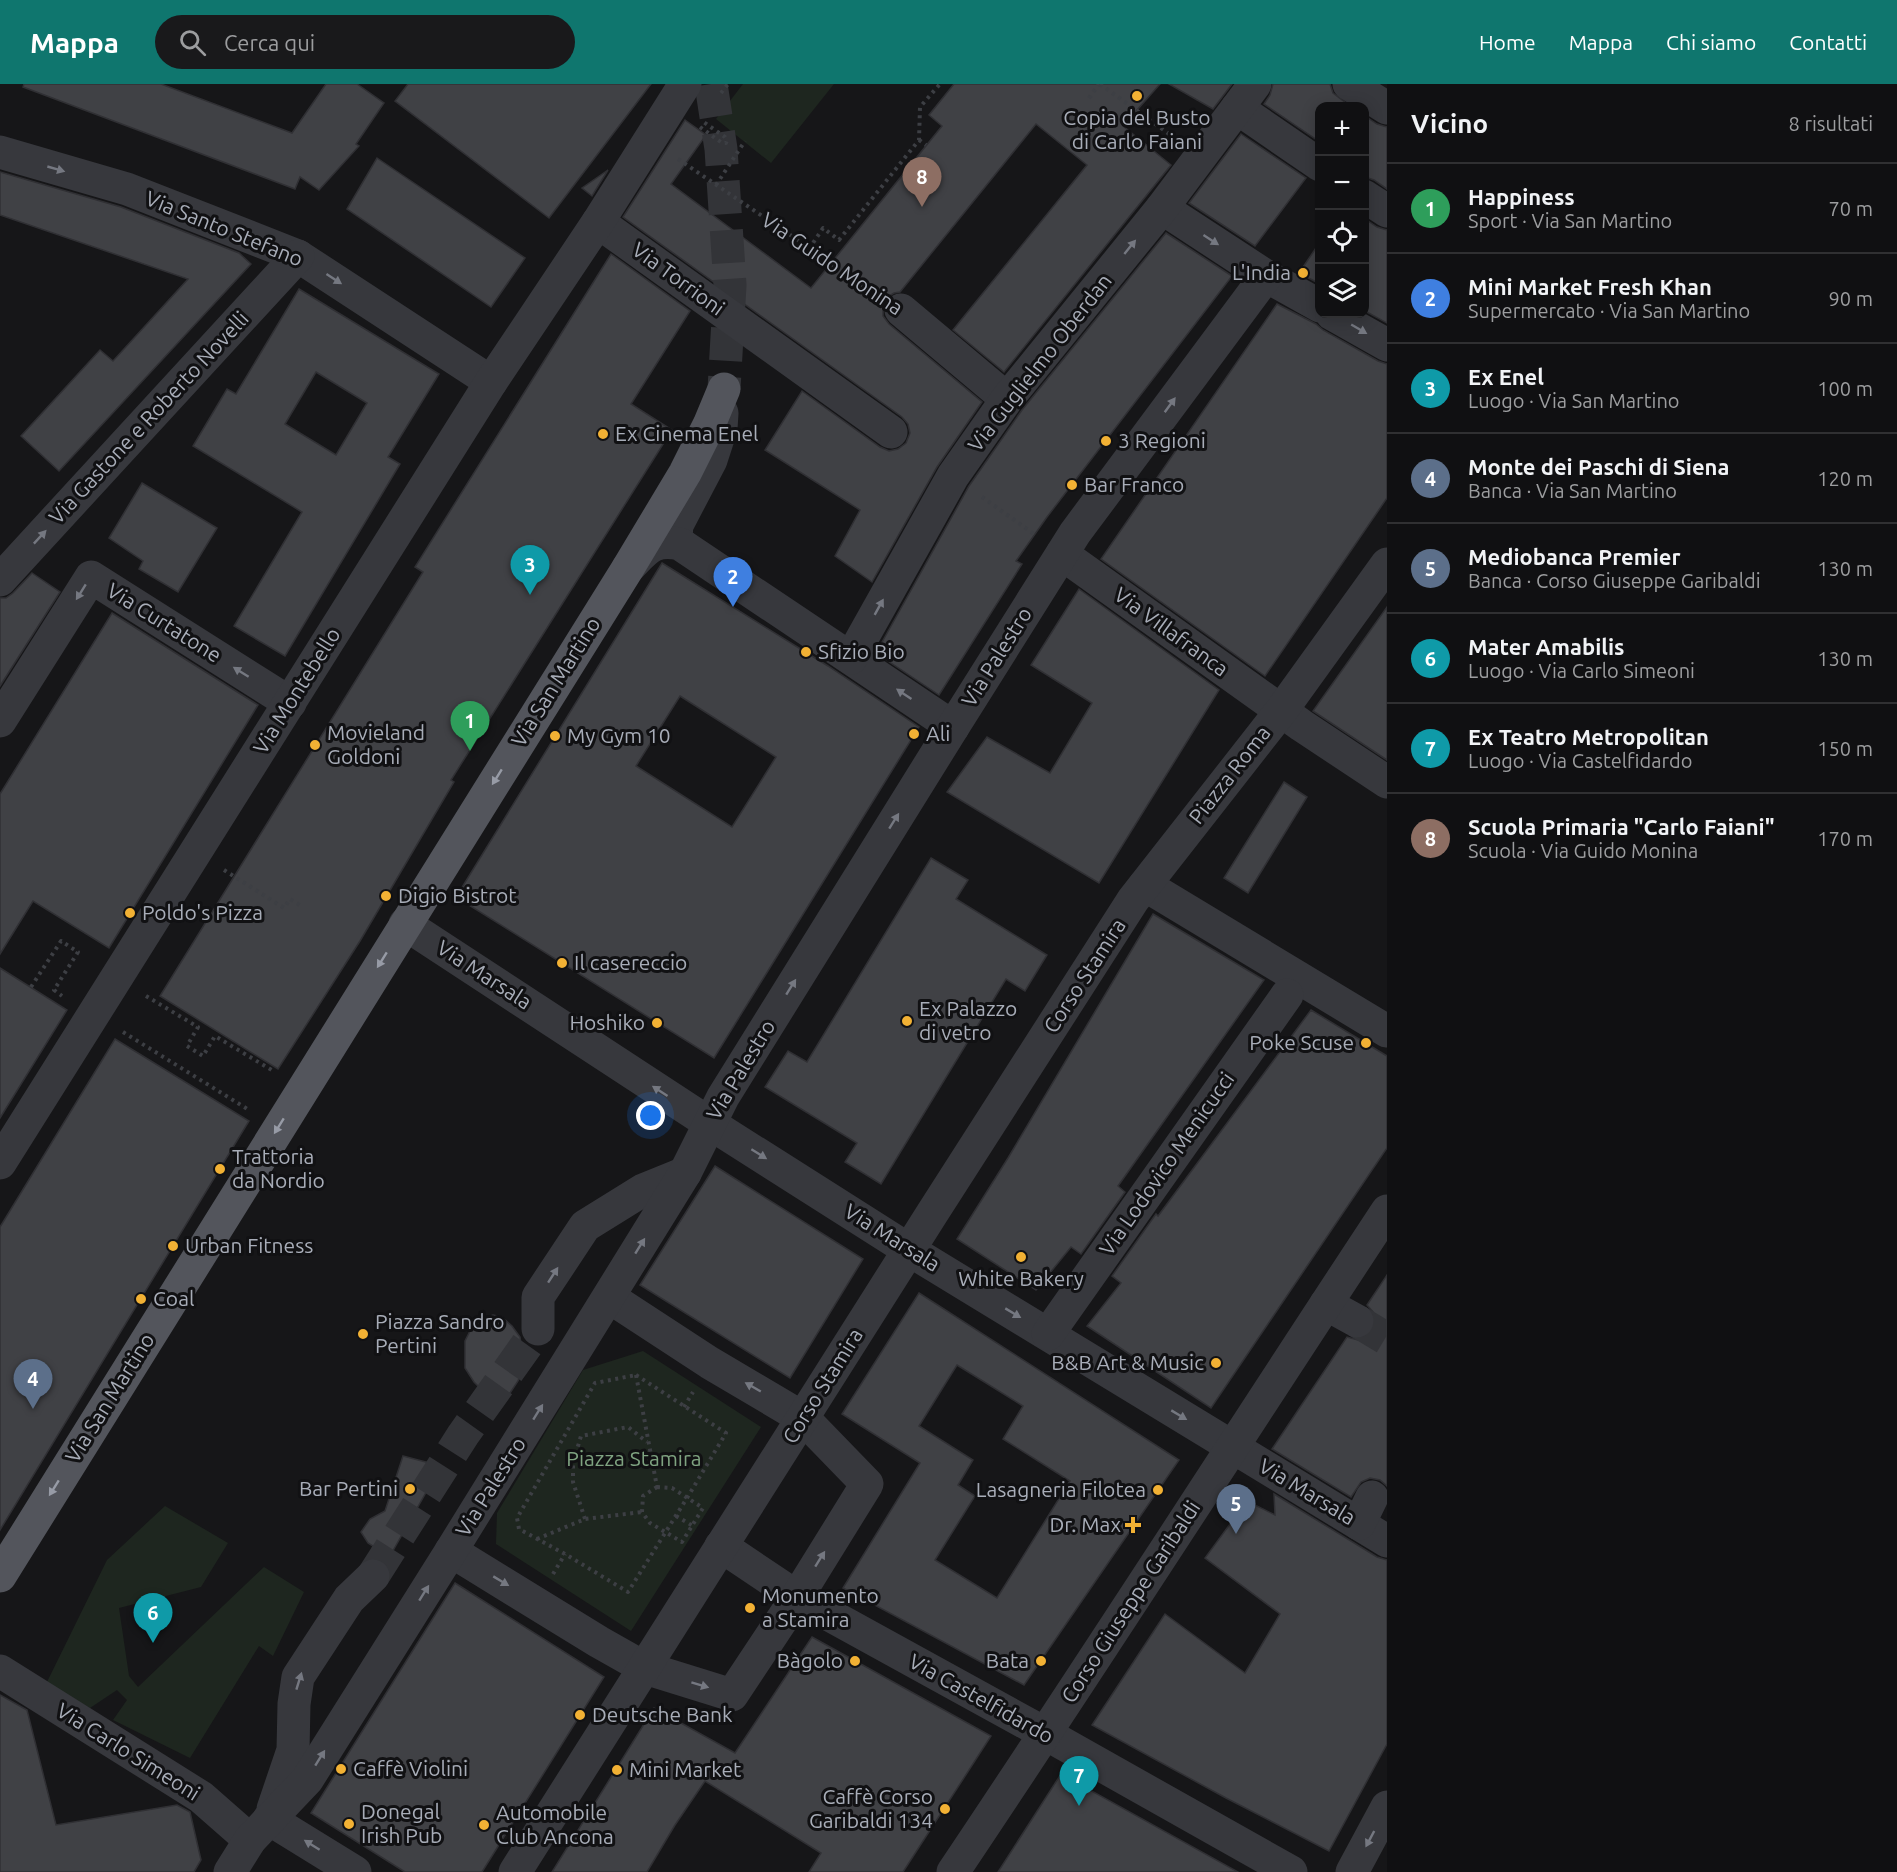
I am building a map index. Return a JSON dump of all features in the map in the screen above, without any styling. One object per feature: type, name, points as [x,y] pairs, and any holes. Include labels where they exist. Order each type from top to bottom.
[{"type":"main road","points":[[628,567],[686,473],[724,389]]},
{"type":"main road","name":"Via San Martino","points":[[0,1576],[628,567]]},
{"type":"street","points":[[598,222],[685,84]]},
{"type":"street","points":[[1349,84],[1387,108]]},
{"type":"street","points":[[1246,96],[1315,160]]},
{"type":"street","name":"Via Guglielmo Oberdan","points":[[851,658],[953,476],[1007,399],[1162,208],[1246,96]]},
{"type":"street","name":"Via Santo Stefano","points":[[0,152],[127,189],[298,256],[492,382]]},
{"type":"street","points":[[1369,199],[1387,211]]},
{"type":"street","points":[[1162,208],[1266,276],[1315,303]]},
{"type":"street","name":"Via Montebello","points":[[0,1163],[492,382],[598,222]]},
{"type":"street","name":"Via Torrioni","points":[[598,222],[891,432]]},
{"type":"street","name":"Via Gastone e Roberto Novelli","points":[[0,580],[298,256]]},
{"type":"street","name":"Via Palestro","points":[[230,1872],[260,1829],[307,1780],[685,1173],[723,1097],[1075,533],[1266,276]]},
{"type":"street","name":"Via Guido Monina","points":[[900,310],[1007,399]]},
{"type":"street","points":[[1339,318],[1387,345]]},
{"type":"street","points":[[724,389],[721,429],[711,460],[677,525],[676,536],[680,544],[953,727]]},
{"type":"street","name":"Via San Martino","points":[[628,567],[645,550],[657,544],[666,542],[680,544]]},
{"type":"street","name":"Via Villafranca","points":[[1062,554],[1281,711]]},
{"type":"street","points":[[1281,711],[1387,564]]},
{"type":"street","name":"Via Curtatone","points":[[0,721],[91,577],[290,703]]},
{"type":"street","name":"Piazza Roma","points":[[1139,892],[1281,711],[1387,782]]},
{"type":"street","points":[[1139,892],[1387,1031]]},
{"type":"street","name":"Corso Stamira","points":[[515,1872],[1139,892]]},
{"type":"street","name":"Via Marsala","points":[[405,924],[709,1123],[909,1250],[1232,1446],[1365,1510],[1387,1541]]},
{"type":"street","name":"Via Lodovico Menicucci","points":[[1048,1334],[1287,994]]},
{"type":"street","points":[[538,1329],[538,1298],[585,1226],[643,1190],[685,1173]]},
{"type":"street","name":"Corso Giuseppe Garibaldi","points":[[953,1872],[1046,1734],[1387,1211]]},
{"type":"street","points":[[451,1551],[645,1668],[732,1695],[797,1598],[867,1484],[803,1418],[711,1363],[609,1297]]},
{"type":"street","points":[[1326,1304],[1357,1321]]},
{"type":"street","points":[[722,1546],[797,1598]]},
{"type":"street","points":[[260,1829],[293,1750],[294,1704],[298,1677],[349,1599],[373,1576]]},
{"type":"street","name":"Via Castelfidardo","points":[[797,1598],[1046,1734],[1291,1872]]},
{"type":"street","name":"Via Carlo Simeoni","points":[[0,1671],[201,1797],[260,1829],[355,1872]]},
{"type":"street","points":[[1352,1872],[1387,1807]]},
{"type":"path","points":[[718,96],[728,84]]},
{"type":"path","points":[[809,249],[823,228],[839,240],[846,232],[919,140],[920,107],[940,84]]},
{"type":"path","points":[[1089,98],[1099,84],[1201,157]]},
{"type":"path","points":[[696,124],[722,143],[726,142],[724,137],[702,121],[707,111]]},
{"type":"path","name":"Via Guido Monina","points":[[649,140],[900,310]]},
{"type":"path","points":[[919,140],[926,145]]},
{"type":"path","points":[[716,185],[745,141]]},
{"type":"path","points":[[953,476],[1062,554]]},
{"type":"path","points":[[223,869],[284,908],[290,899],[303,907]]},
{"type":"path","points":[[32,987],[61,940],[78,952],[54,990],[92,1016]]},
{"type":"path","points":[[146,996],[198,1027],[187,1046],[203,1056],[215,1036],[278,1074]]},
{"type":"path","points":[[130,1035],[278,1128]]},
{"type":"path","points":[[636,1375],[657,1487]]},
{"type":"path","points":[[636,1375],[726,1433],[628,1592],[519,1529],[517,1518],[595,1383],[636,1375]]},
{"type":"path","points":[[585,1519],[573,1482],[573,1463],[581,1436],[628,1427],[647,1442]]},
{"type":"path","points":[[657,1487],[672,1488],[687,1498],[703,1508],[682,1542],[650,1523],[642,1512],[643,1496],[657,1487]]},
{"type":"path","points":[[537,1539],[585,1519],[642,1512]]},
{"type":"path","points":[[676,1516],[692,1526]]},
{"type":"green space","points":[[743,84],[834,84],[771,163],[716,119]]},
{"type":"green space","name":"Piazza Stamira","points":[[643,1351],[761,1427],[631,1631],[496,1544],[497,1513],[583,1370]]},
{"type":"green space","points":[[165,1506],[228,1543],[201,1587],[119,1608],[129,1676],[138,1687],[264,1567],[304,1592],[273,1656],[259,1646],[190,1758],[113,1720],[127,1700],[117,1690],[90,1708],[46,1684],[107,1560]]},
{"type":"building","points":[[24,84],[161,84],[292,133],[326,84],[357,84],[384,103],[356,144],[359,146],[319,190],[300,177],[295,189],[23,87]]},
{"type":"building","points":[[408,84],[651,84],[549,218],[395,101]]},
{"type":"building","points":[[954,84],[1160,84],[1123,126],[1171,165],[1004,372],[953,330],[1087,165],[1036,124],[900,292],[886,298],[883,316],[889,324],[982,402],[937,467],[872,582],[835,556],[860,510],[765,450],[802,391],[880,447],[889,451],[898,449],[906,443],[910,433],[908,424],[902,417],[623,217],[685,120],[706,135],[671,184],[811,288],[942,126],[929,115]]},
{"type":"building","points":[[1169,84],[1232,84],[1213,109]]},
{"type":"building","points":[[1273,84],[1330,84],[1333,93],[1345,102],[1315,102],[1315,139],[1264,104]]},
{"type":"building","points":[[1369,119],[1387,127],[1387,189],[1369,178]]},
{"type":"building","points":[[1241,134],[1306,178],[1255,246],[1189,203]]},
{"type":"building","points":[[377,158],[525,258],[491,307],[347,209]]},
{"type":"building","points":[[608,170],[592,196],[582,188]]},
{"type":"building","points":[[0,172],[121,207],[239,253],[251,264],[59,471],[21,436],[100,350],[113,361],[188,279],[0,215]]},
{"type":"building","points":[[1369,222],[1387,230],[1387,323],[1369,313]]},
{"type":"building","points":[[1166,233],[1232,276],[1047,517],[1016,561],[1022,564],[939,695],[876,653],[969,486],[1022,410]]},
{"type":"building","points":[[1315,249],[1315,281],[1299,273]]},
{"type":"building","points":[[611,254],[690,311],[631,404],[672,430],[451,780],[454,782],[360,941],[278,1069],[160,996],[423,572],[415,567]]},
{"type":"building","points":[[299,289],[439,374],[388,457],[400,464],[285,656],[234,626],[302,512],[193,446],[227,389],[236,394]],"holes":[[[316,372],[367,403],[336,455],[285,424]]]},
{"type":"building","points":[[1277,304],[1387,364],[1387,498],[1265,676],[1101,559]]},
{"type":"building","points":[[142,483],[217,528],[178,592],[139,569],[143,561],[109,538]]},
{"type":"building","points":[[662,563],[828,666],[919,727],[714,1058],[456,897]],"holes":[[[680,696],[776,757],[732,827],[636,766]]]},
{"type":"building","points":[[32,573],[60,592],[0,686],[0,598],[6,598],[13,593]]},
{"type":"building","points":[[1079,589],[1219,690],[1099,883],[947,792],[987,737],[1050,773],[1092,703],[1031,665]]},
{"type":"building","points":[[1387,607],[1387,760],[1313,711]]},
{"type":"building","points":[[112,613],[258,705],[109,948],[33,901],[0,954],[0,794]]},
{"type":"building","points":[[1284,782],[1307,797],[1248,893],[1224,878]]},
{"type":"building","name":"Ex Palazzo di vetro","points":[[931,858],[968,880],[956,899],[1047,955],[1025,991],[1006,979],[881,1184],[845,1162],[857,1143],[765,1087],[788,1051],[807,1062]]},
{"type":"building","points":[[1153,914],[1264,980],[1118,1186],[1125,1192],[1081,1254],[1071,1247],[1036,1290],[957,1239],[1008,1158]]},
{"type":"building","points":[[0,968],[67,1010],[0,1118]]},
{"type":"building","points":[[1311,1010],[1387,1056],[1387,1148],[1211,1408],[1087,1326],[1121,1283],[1112,1276],[1156,1214],[1158,1216]]},
{"type":"building","points":[[115,1039],[249,1121],[0,1530],[0,1227]]},
{"type":"building","points":[[715,1166],[863,1259],[790,1378],[640,1285]]},
{"type":"building","points":[[1387,1275],[1387,1486],[1380,1480],[1370,1478],[1361,1482],[1351,1497],[1272,1449],[1347,1337],[1358,1340],[1367,1337],[1373,1330],[1376,1320],[1367,1305]]},
{"type":"building","points":[[919,1293],[1179,1460],[1024,1685],[843,1588],[920,1463],[842,1414]],"holes":[[[957,1365],[1023,1406],[1003,1439],[1070,1481],[997,1598],[935,1560],[975,1496],[958,1485],[973,1460],[919,1426]]]},
{"type":"building","points":[[493,1315],[502,1317],[520,1337],[524,1365],[510,1393],[498,1396],[485,1393],[465,1368],[465,1341],[472,1327]]},
{"type":"building","name":"Bar Pertini","points":[[403,1456],[441,1466],[386,1563],[379,1558],[369,1558],[373,1546],[368,1543],[361,1532],[370,1519],[385,1511]]},
{"type":"building","points":[[1274,1494],[1377,1557],[1387,1560],[1387,1744],[1329,1851],[1092,1725],[1165,1614],[1245,1673],[1280,1614],[1205,1558],[1247,1501],[1275,1515]]},
{"type":"building","points":[[455,1583],[604,1677],[482,1872],[405,1872],[311,1813]]},
{"type":"building","points":[[812,1637],[991,1736],[903,1872],[809,1872],[821,1853],[705,1781],[647,1872],[552,1872],[654,1708],[735,1753]]},
{"type":"building","points":[[0,1695],[27,1710],[56,1825],[177,1805],[190,1812],[201,1860],[194,1872],[0,1872]]},
{"type":"building","points":[[1061,1774],[1238,1872],[998,1872]]},
{"type":"tunnel","points":[[711,84],[721,149],[730,285],[724,389]]},
{"type":"tunnel","points":[[1357,1321],[1387,1339]]},
{"type":"tunnel","points":[[373,1576],[463,1435],[538,1329]]},
{"type":"place","name":"Copia del Busto di Carlo Faiani","points":[[1137,96]]},
{"type":"place","name":"Scuola Primaria \"Carlo Faiani\"","points":[[922,207]]},
{"type":"place","name":"L'India","points":[[1303,273]]},
{"type":"place","name":"Ex Cinema Enel","points":[[603,434]]},
{"type":"place","name":"3 Regioni","points":[[1106,441]]},
{"type":"place","name":"Bar Franco","points":[[1072,485]]},
{"type":"place","name":"Ex Enel","points":[[530,595]]},
{"type":"place","name":"Mini Market Fresh Khan","points":[[733,607]]},
{"type":"place","name":"Sfizio Bio","points":[[806,652]]},
{"type":"place","name":"Ali","points":[[914,734]]},
{"type":"place","name":"My Gym 10","points":[[555,736]]},
{"type":"place","name":"Movieland Goldoni","points":[[315,745]]},
{"type":"place","name":"Happiness","points":[[470,751]]},
{"type":"place","name":"Digio Bistrot","points":[[386,896]]},
{"type":"place","name":"Poldo's Pizza","points":[[130,913]]},
{"type":"place","name":"Il casereccio","points":[[562,963]]},
{"type":"place","name":"Ex Palazzo di vetro","points":[[907,1021]]},
{"type":"place","name":"Hoshiko","points":[[657,1023]]},
{"type":"place","name":"Poke Scuse","points":[[1366,1043]]},
{"type":"place","name":"Trattoria da Nordio","points":[[220,1169]]},
{"type":"place","name":"Urban Fitness","points":[[173,1246]]},
{"type":"place","name":"White Bakery","points":[[1021,1257]]},
{"type":"place","name":"Coal","points":[[141,1299]]},
{"type":"place","name":"Piazza Sandro Pertini","points":[[363,1334]]},
{"type":"place","name":"B&B Art & Music","points":[[1216,1363]]},
{"type":"place","name":"Monte dei Paschi di Siena","points":[[33,1409]]},
{"type":"place","name":"Bar Pertini","points":[[410,1489]]},
{"type":"place","name":"Lasagneria Filotea","points":[[1158,1490]]},
{"type":"place","name":"Dr. Max","points":[[1133,1525]]},
{"type":"place","name":"Mediobanca Premier","points":[[1236,1534]]},
{"type":"place","name":"Monumento a Stamira","points":[[750,1608]]},
{"type":"place","name":"Mater Amabilis","points":[[153,1643]]},
{"type":"place","name":"Bàgolo","points":[[855,1661]]},
{"type":"place","name":"Bata","points":[[1041,1661]]},
{"type":"place","name":"Deutsche Bank","points":[[580,1715]]},
{"type":"place","name":"Caffè Violini","points":[[341,1769]]},
{"type":"place","name":"Mini Market","points":[[617,1770]]},
{"type":"place","name":"Ex Teatro Metropolitan","points":[[1079,1806]]},
{"type":"place","name":"Caffè Corso Garibaldi 134","points":[[945,1809]]},
{"type":"place","name":"Donegal Irish Pub","points":[[349,1824]]},
{"type":"place","name":"Automobile Club Ancona","points":[[484,1825]]}]
